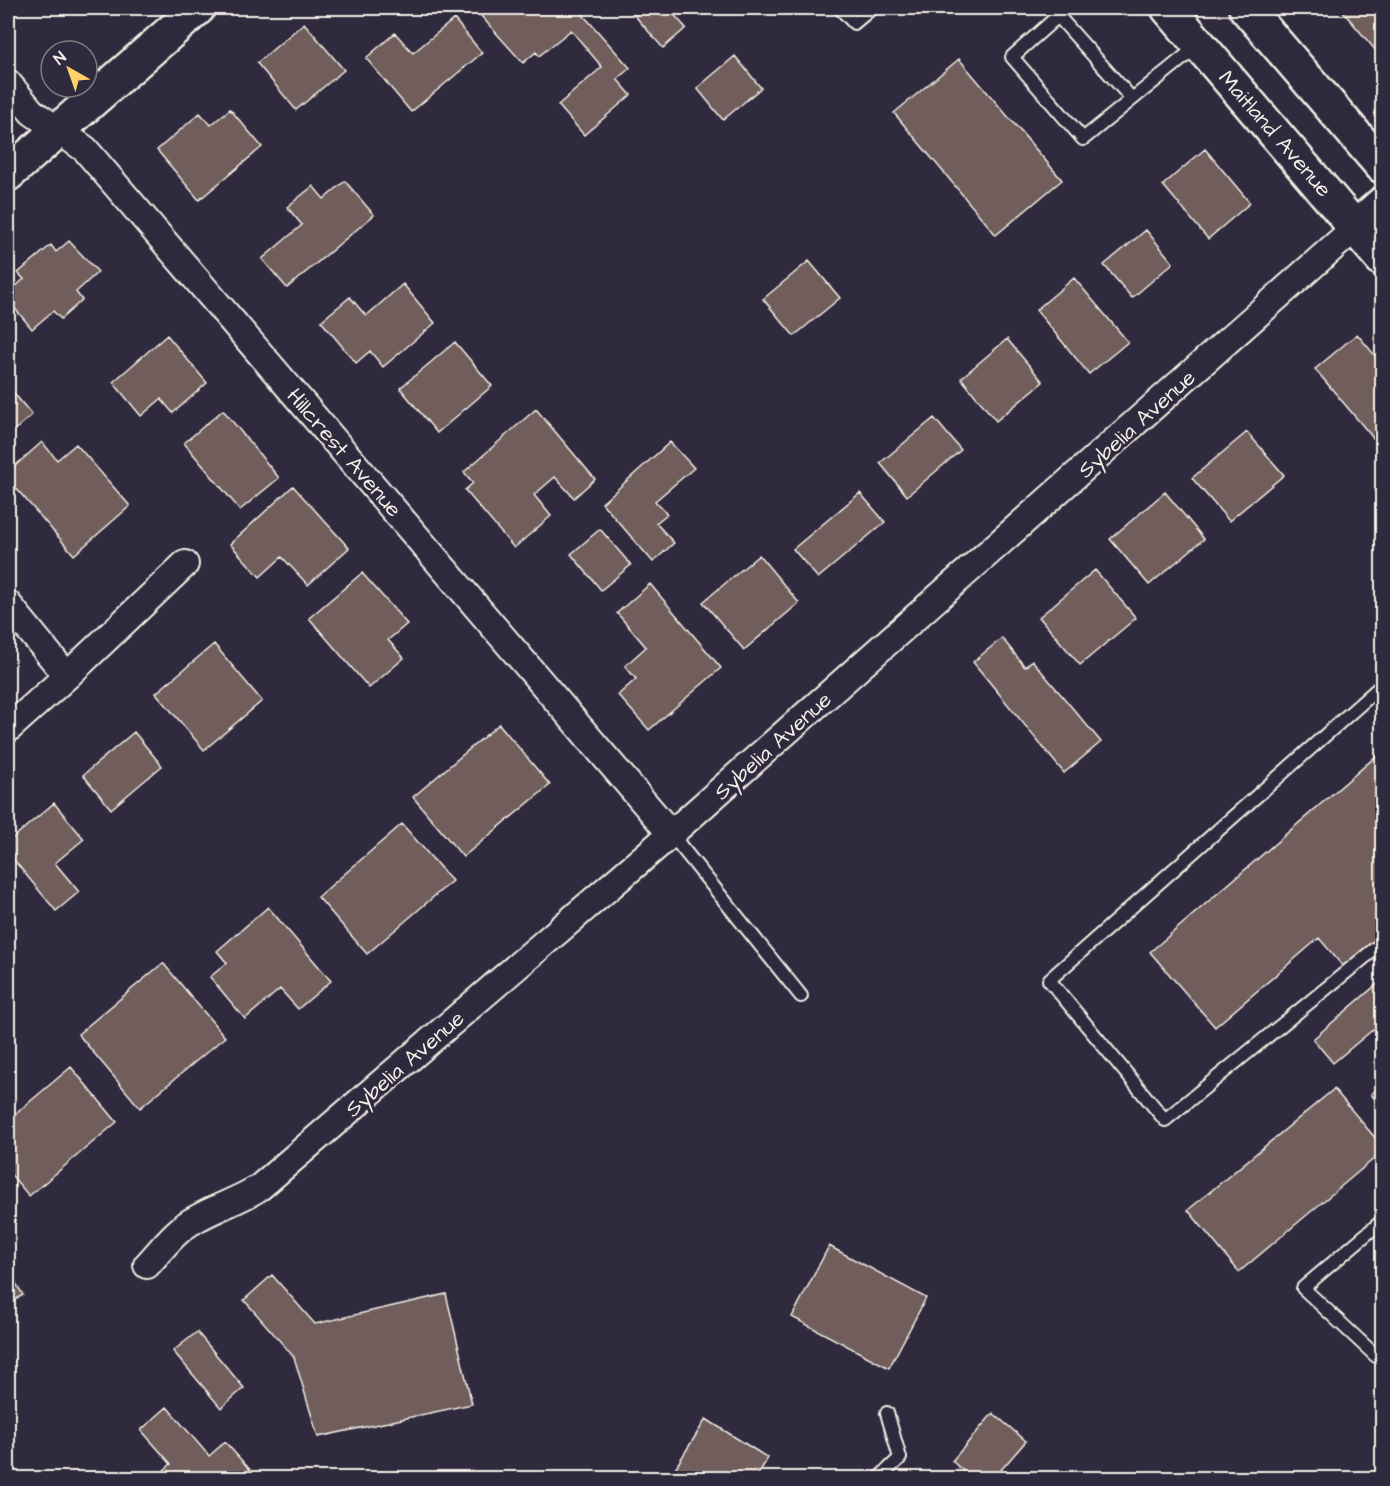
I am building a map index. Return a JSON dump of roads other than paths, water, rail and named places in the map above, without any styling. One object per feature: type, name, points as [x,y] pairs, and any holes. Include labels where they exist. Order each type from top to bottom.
[{"type":"main road","points":[[8,174],[198,8]]},
{"type":"main road","name":"Maitland Avenue","points":[[1168,8],[1383,259]]},
{"type":"main road","points":[[1246,8],[1383,166]]},
{"type":"main road","name":"Sybelia Avenue","points":[[1356,227],[1383,204]]},
{"type":"street","name":"Hillcrest Avenue","points":[[8,83],[32,112],[85,149],[671,834]]},
{"type":"street","name":"Sybelia Avenue","points":[[147,1265],[185,1226],[196,1218],[260,1187],[671,834],[1356,227]]},
{"type":"street","points":[[8,729],[185,564]]},
{"type":"street","points":[[8,604],[67,676]]},
{"type":"lane","points":[[840,8],[854,23],[872,8]]},
{"type":"lane","points":[[1131,99],[1058,16],[1012,57],[1083,139],[1200,45]]},
{"type":"lane","points":[[1383,685],[1049,980],[1165,1120],[1383,942]]},
{"type":"lane","points":[[671,834],[801,996]]},
{"type":"lane","points":[[1383,1221],[1303,1288],[1376,1356],[1383,1351]]},
{"type":"lane","points":[[879,1479],[900,1458],[887,1413]]}]
